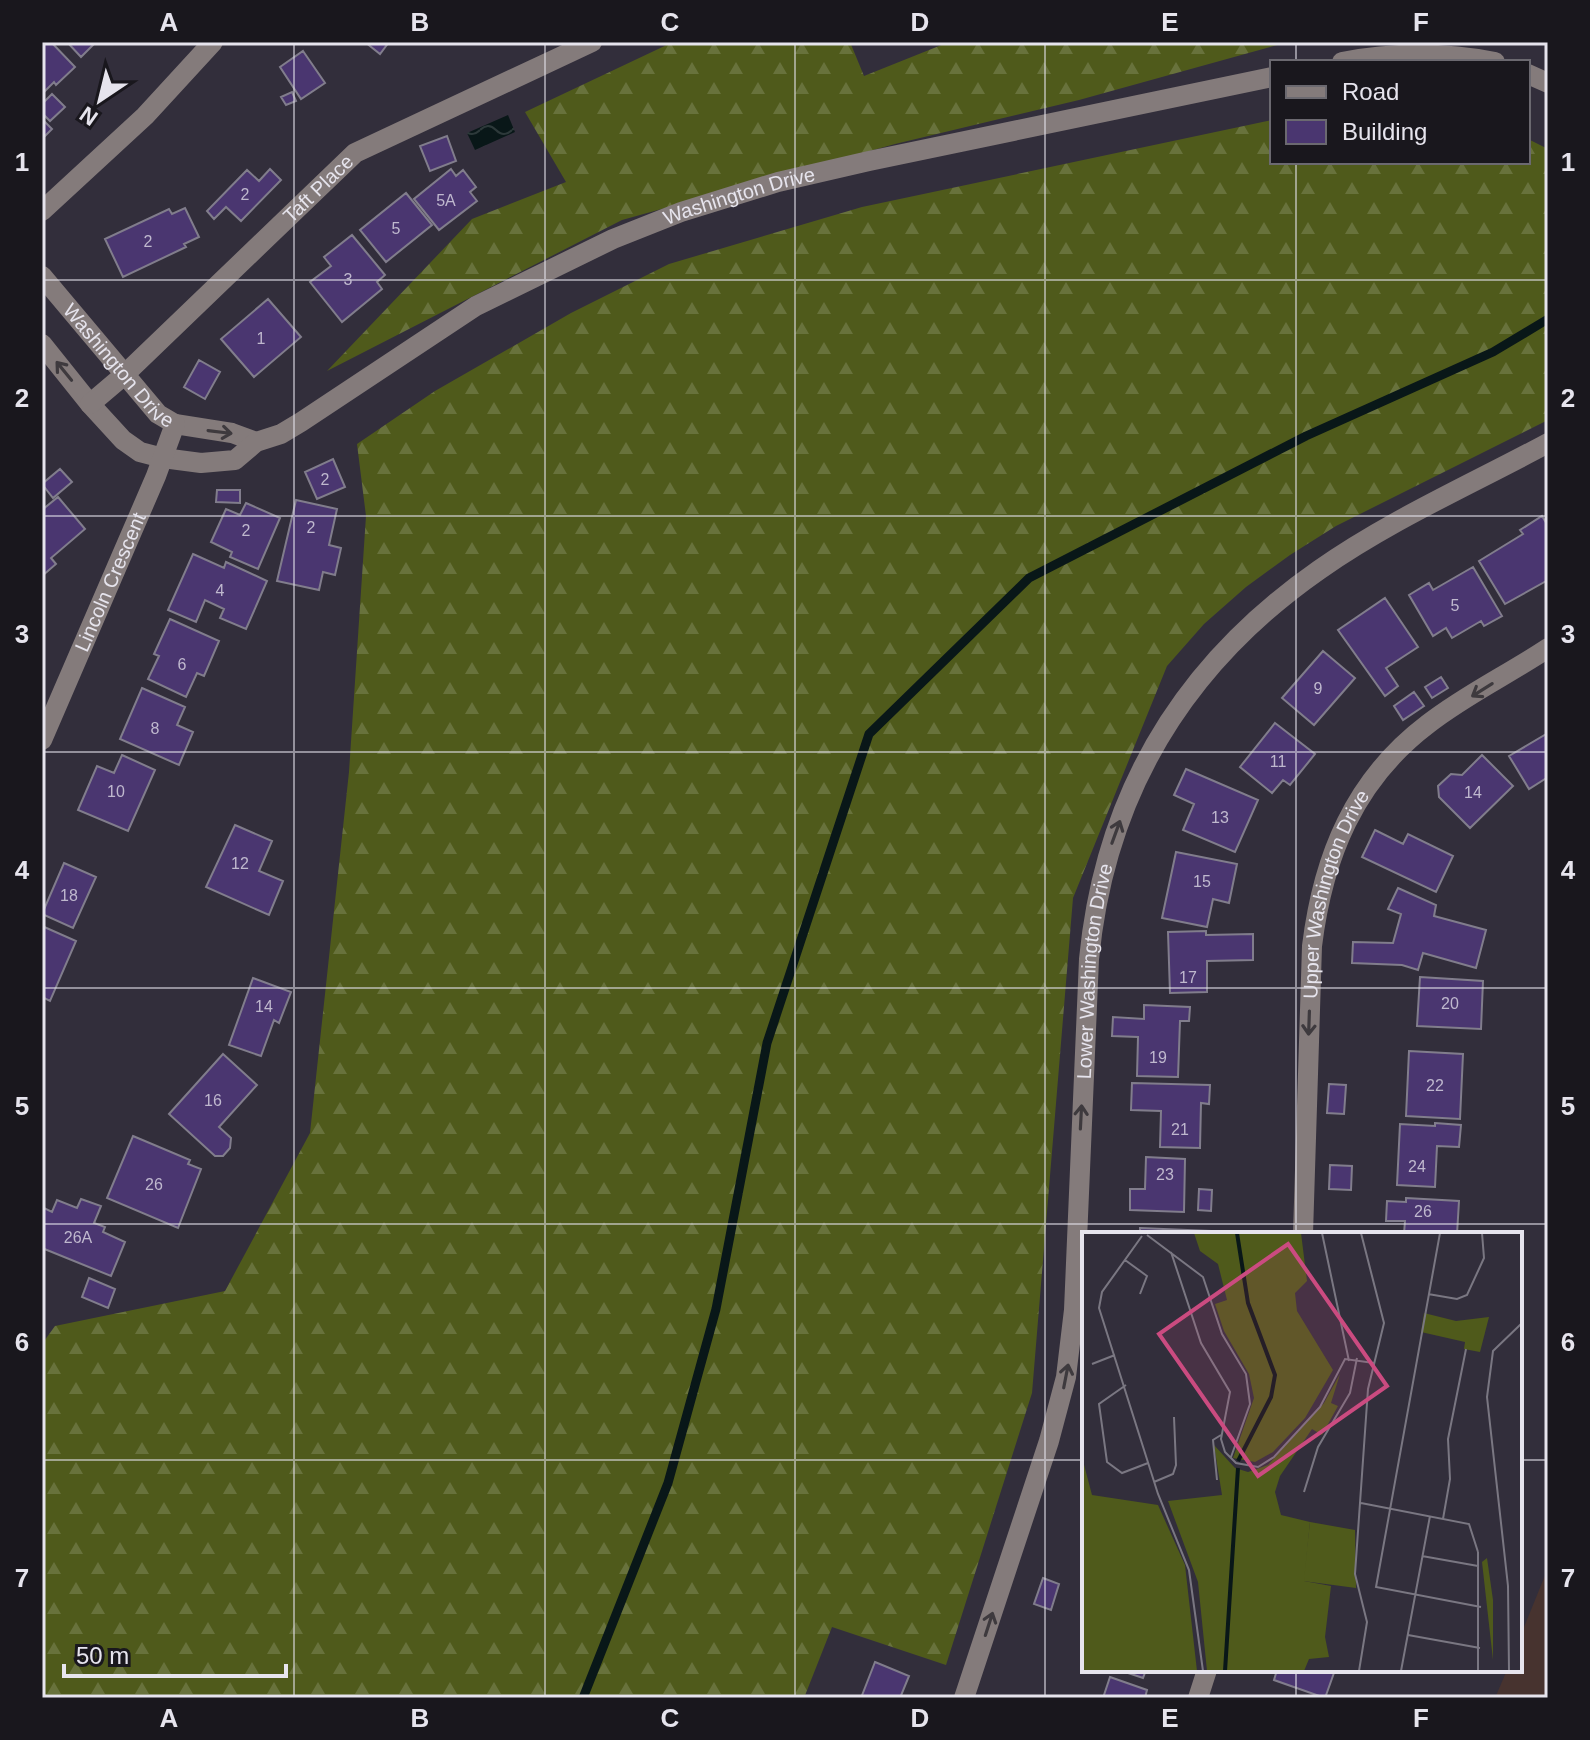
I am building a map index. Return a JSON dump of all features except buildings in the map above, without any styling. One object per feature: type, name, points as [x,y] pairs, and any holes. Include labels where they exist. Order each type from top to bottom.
[{"type":"street","points":[[42,211],[145,116],[213,42]]},
{"type":"street","name":"Taft Place","points":[[90,404],[355,153],[592,42]]},
{"type":"street","points":[[1357,60],[1394,55],[1453,54],[1484,60]]},
{"type":"street","name":"Washington Drive","points":[[42,344],[90,404],[123,440],[140,452],[201,463],[235,460],[256,442],[281,434],[301,422],[476,306],[613,239],[681,212],[778,182],[869,161],[1270,77]]},
{"type":"street","name":"Washington Drive","points":[[42,276],[158,414],[175,424],[232,433],[256,442]]},
{"type":"street","name":"Lincoln Crescent","points":[[42,740],[175,424]]},
{"type":"street","name":"Lower Washington Drive","points":[[964,1698],[1049,1441],[1066,1377],[1074,1310],[1088,974],[1094,909],[1114,838],[1137,780],[1162,731],[1197,679],[1235,638],[1277,601],[1367,540],[1548,443]]},
{"type":"street","name":"Upper Washington Drive","points":[[1303,1232],[1312,946],[1317,901],[1331,852],[1347,817],[1397,751],[1428,723],[1548,648]]},
{"type":"street","points":[[1198,1698],[1206,1672]]},
{"type":"shaded area","points":[[1548,1568],[1548,1698],[1495,1698],[1506,1672],[1522,1672],[1522,1632]]},
{"type":"green space","points":[[673,42],[850,42],[864,76],[949,42],[1288,42],[1079,100],[895,144],[622,220],[327,371],[472,219],[566,182],[525,112]]},
{"type":"green space","points":[[1270,120],[1270,164],[1530,164],[1530,140],[1548,149],[1548,420],[1336,526],[1246,587],[1204,624],[1167,666],[1073,898],[1032,1393],[946,1665],[832,1627],[804,1698],[42,1698],[42,1344],[55,1326],[225,1291],[310,1133],[349,772],[366,516],[357,444],[435,391],[571,313],[669,264],[862,207]]},
{"type":"water","points":[[508,115],[515,132],[475,150],[467,133]]},
{"type":"waterway","points":[[583,1698],[668,1483],[716,1309],[767,1043],[869,734],[1029,578],[1306,436],[1493,352],[1548,319]]}]
